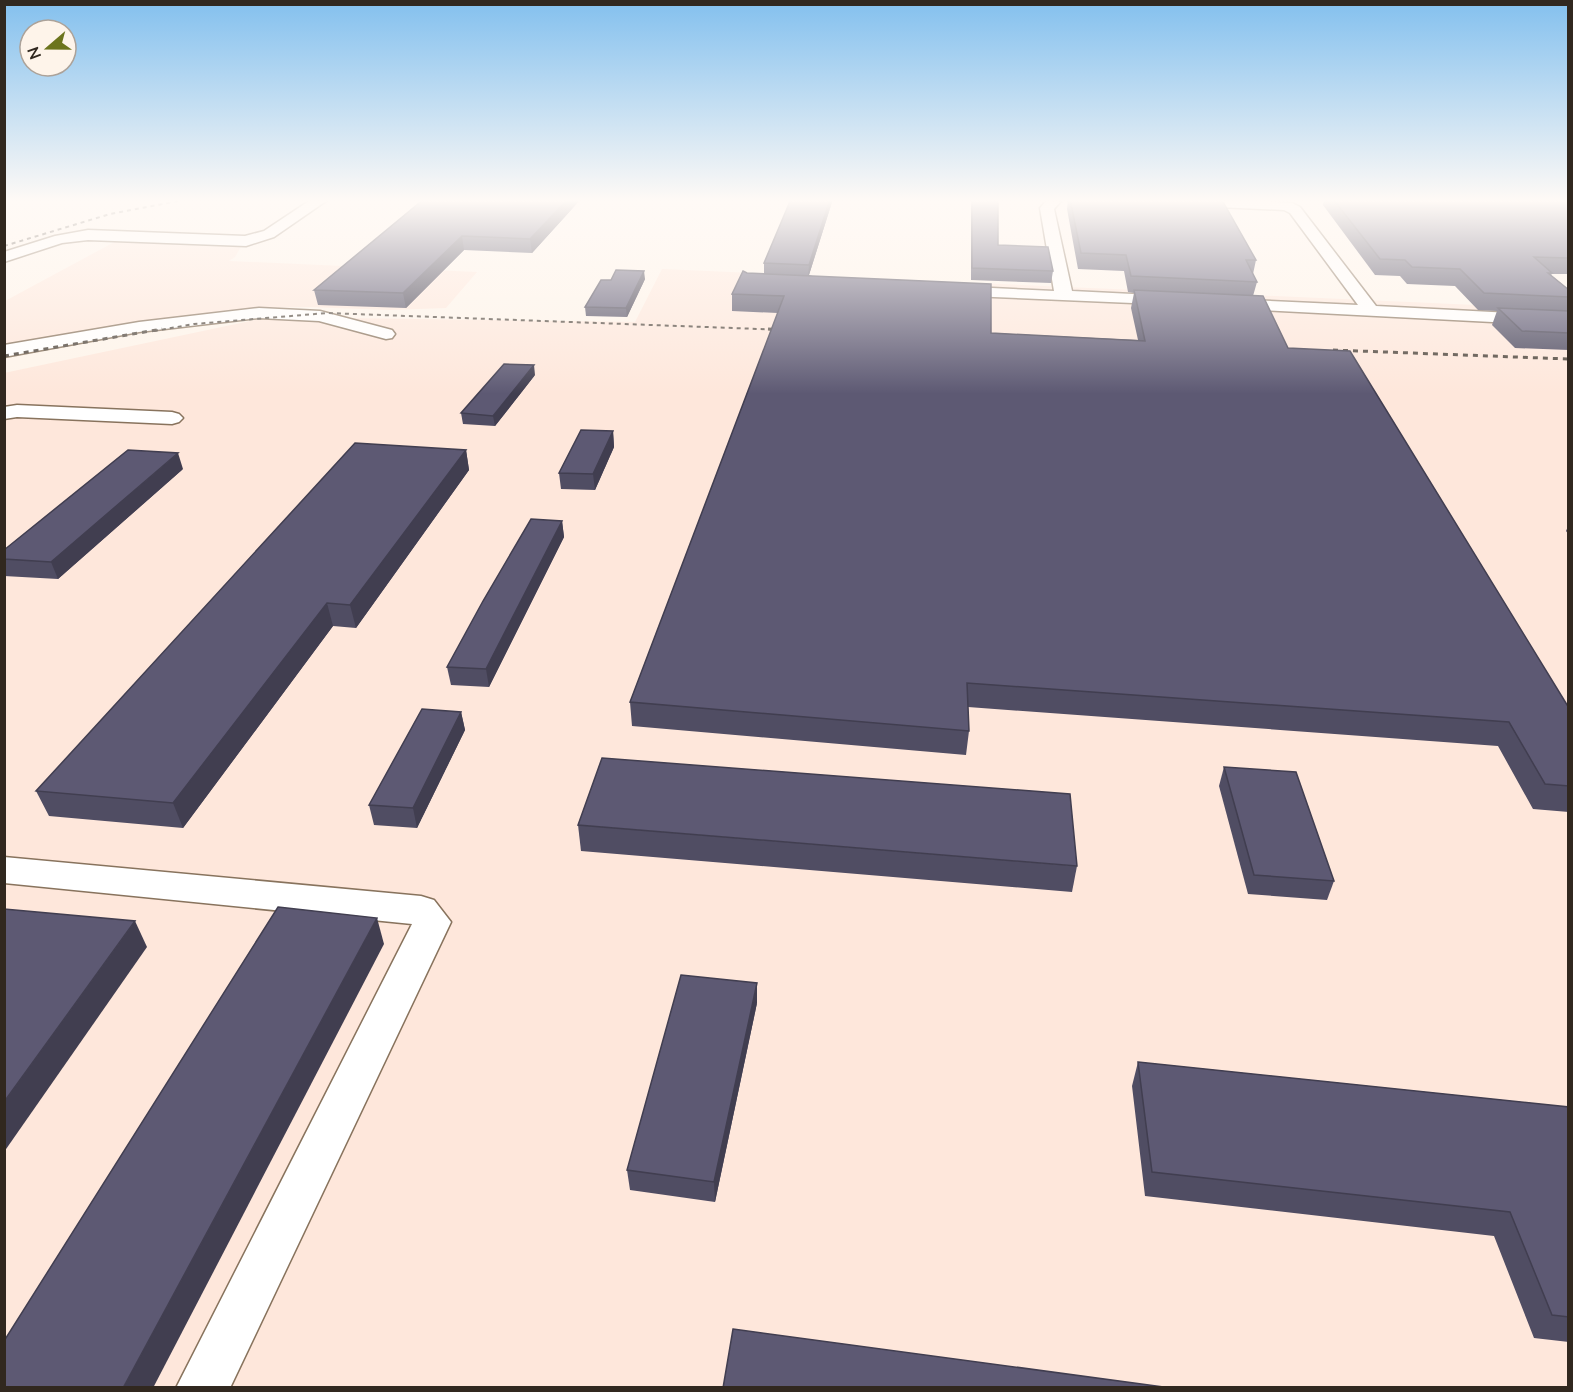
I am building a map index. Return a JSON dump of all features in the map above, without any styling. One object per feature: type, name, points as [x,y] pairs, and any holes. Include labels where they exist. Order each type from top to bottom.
[{"type":"lane","points":[[1058,264],[1064,296]]},
{"type":"lane","points":[[1335,264],[1370,310]]},
{"type":"lane","points":[[935,290],[1569,321]]},
{"type":"lane","points":[[4,351],[139,327],[259,313],[320,316],[386,334]]},
{"type":"lane","points":[[4,413],[17,411],[172,418]]},
{"type":"lane","points":[[4,870],[421,910],[432,922],[202,1388]]},
{"type":"shaded area","points":[[74,264],[296,264],[477,272],[446,308],[390,310],[257,308],[87,330],[5,345],[5,301]]},
{"type":"shaded area","points":[[662,269],[1568,309],[1568,1387],[5,1387],[4,373],[269,317],[635,322]]},
{"type":"building","points":[[345,264],[433,264],[403,293],[314,290]]},
{"type":"building","points":[[972,264],[1052,264],[1053,271],[972,268]]},
{"type":"building","points":[[1128,264],[1248,264],[1257,282],[1131,276]]},
{"type":"building","points":[[1409,264],[1542,264],[1552,273],[1548,273],[1569,290],[1569,297],[1484,293],[1460,269],[1412,267]]},
{"type":"building","points":[[616,270],[644,271],[626,308],[585,307],[601,280],[611,280]]},
{"type":"building","points":[[743,271],[991,284],[991,333],[1145,341],[1134,290],[1263,296],[1288,348],[1350,351],[1569,708],[1569,786],[1545,784],[1509,722],[967,683],[969,731],[630,702],[784,296],[732,294]]},
{"type":"building","points":[[1498,308],[1569,311],[1569,333],[1522,331]]},
{"type":"building","points":[[504,364],[534,365],[493,416],[461,413]]},
{"type":"building","points":[[581,430],[613,431],[593,474],[559,473]]},
{"type":"building","points":[[355,443],[466,450],[350,605],[327,603],[173,803],[36,791]]},
{"type":"building","points":[[128,450],[178,453],[51,562],[4,559],[4,550]]},
{"type":"building","points":[[531,519],[562,521],[486,669],[447,667],[483,601]]},
{"type":"building","points":[[422,709],[461,712],[413,808],[369,805]]},
{"type":"building","points":[[602,758],[1070,794],[1077,866],[578,825]]},
{"type":"building","points":[[1224,767],[1296,772],[1334,881],[1254,875]]},
{"type":"building","points":[[278,907],[377,918],[123,1388],[4,1388],[4,1341]]},
{"type":"building","points":[[4,909],[135,921],[4,1102]]},
{"type":"building","points":[[681,975],[757,983],[714,1182],[627,1170]]},
{"type":"building","points":[[1138,1062],[1569,1107],[1569,1317],[1552,1315],[1510,1212],[1152,1172]]},
{"type":"building","points":[[733,1329],[1171,1388],[723,1388]]},
{"type":"railway","points":[[154,331],[194,324],[327,313],[787,330],[768,329]]},
{"type":"railway","points":[[4,356],[162,329]]},
{"type":"railway","points":[[1333,350],[1568,359]]}]
